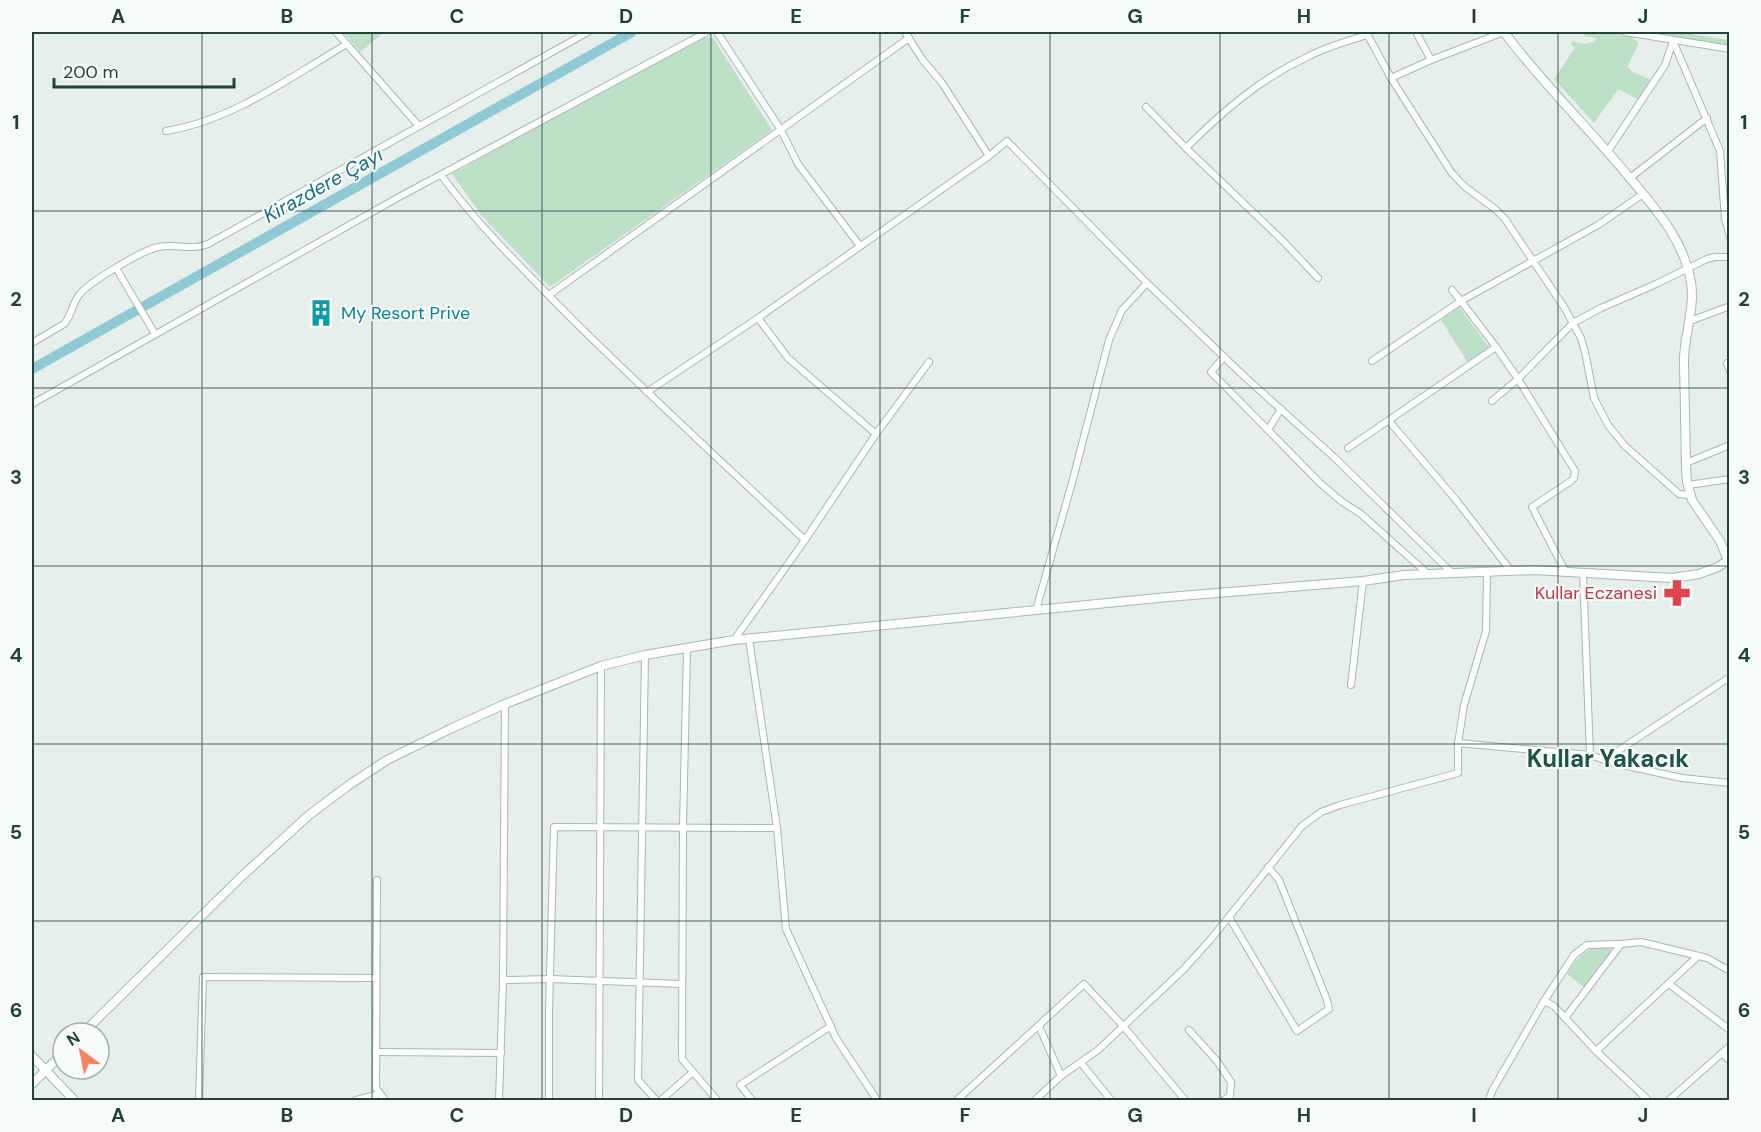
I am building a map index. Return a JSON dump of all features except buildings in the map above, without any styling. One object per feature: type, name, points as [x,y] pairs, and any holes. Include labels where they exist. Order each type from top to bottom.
[{"type":"main road","points":[[95,1021],[241,877],[309,815],[349,784],[387,760],[505,704],[602,666],[645,655],[734,640],[1363,581],[1404,575],[1511,570],[1672,578],[1699,574],[1729,561],[1720,541],[1695,506],[1688,485],[1684,360],[1690,321],[1691,290],[1688,269],[1672,232],[1644,194],[1536,72],[1504,32]]},
{"type":"main road","points":[[32,1056],[75,1101]]},
{"type":"main road","points":[[32,1084],[51,1065]]},
{"type":"street","points":[[336,32],[419,126]]},
{"type":"street","points":[[32,343],[68,320],[79,294],[91,284],[118,271],[146,251],[160,246],[194,248],[208,244],[588,32]]},
{"type":"street","points":[[32,404],[153,331],[606,84],[707,32]]},
{"type":"street","points":[[717,32],[781,130],[803,172],[860,246]]},
{"type":"street","points":[[1416,32],[1431,60]]},
{"type":"street","points":[[1391,78],[1504,32]]},
{"type":"street","points":[[1625,32],[1730,49]]},
{"type":"street","points":[[1186,148],[1231,105],[1275,74],[1309,56],[1367,33],[1391,78],[1451,172],[1472,193],[1500,213],[1535,261],[1573,323],[1583,344],[1594,398],[1608,425],[1625,446],[1673,488],[1682,495],[1690,495]]},
{"type":"street","points":[[549,295],[781,130],[907,35],[942,83],[989,156]]},
{"type":"street","points":[[1673,41],[1718,142],[1722,159],[1730,237]]},
{"type":"street","points":[[1608,151],[1665,66],[1673,41]]},
{"type":"street","points":[[166,131],[197,124],[227,113],[347,44]]},
{"type":"street","points":[[1146,107],[1318,278]]},
{"type":"street","points":[[1630,178],[1707,118]]},
{"type":"street","points":[[647,392],[758,318],[1007,141],[1147,283],[1335,458],[1452,573]]},
{"type":"street","points":[[441,175],[474,216],[549,295],[647,392],[805,540]]},
{"type":"street","points":[[1372,361],[1461,301],[1614,215],[1644,194]]},
{"type":"street","points":[[1492,401],[1518,379],[1573,323],[1715,257],[1730,257]]},
{"type":"street","points":[[118,271],[153,331]]},
{"type":"street","points":[[1036,610],[1109,340],[1122,310],[1147,283]]},
{"type":"street","points":[[1452,290],[1518,379],[1575,471],[1571,482],[1532,507],[1565,571]]},
{"type":"street","points":[[1690,321],[1730,306]]},
{"type":"street","points":[[758,318],[788,358],[876,434]]},
{"type":"street","points":[[1348,448],[1496,347]]},
{"type":"street","points":[[1224,357],[1211,372],[1320,483],[1361,514],[1429,574]]},
{"type":"street","points":[[734,640],[928,362]]},
{"type":"street","points":[[1730,362],[1727,363],[1730,371]]},
{"type":"street","points":[[1268,430],[1281,409]]},
{"type":"street","points":[[1389,421],[1511,570]]},
{"type":"street","points":[[1686,463],[1730,445]]},
{"type":"street","points":[[1688,485],[1730,479]]},
{"type":"street","points":[[1035,1101],[1061,1076],[1081,1063],[1124,1027],[1183,970],[1211,939],[1302,826],[1321,812],[1340,805],[1458,773],[1458,743],[1464,705],[1486,631],[1487,572]]},
{"type":"street","points":[[1583,572],[1590,755]]},
{"type":"street","points":[[1351,685],[1363,581]]},
{"type":"street","points":[[749,639],[777,828],[786,929],[836,1038],[877,1101]]},
{"type":"street","points":[[687,648],[683,826],[682,1059],[717,1101]]},
{"type":"street","points":[[645,655],[638,1080],[656,1101]]},
{"type":"street","points":[[599,1101],[599,826],[602,666]]},
{"type":"street","points":[[1604,760],[1730,677]]},
{"type":"street","points":[[499,1101],[503,980],[505,704]]},
{"type":"street","points":[[1458,743],[1590,755],[1682,778],[1730,783]]},
{"type":"street","points":[[549,1101],[549,979],[554,827],[777,828]]},
{"type":"street","points":[[1229,916],[1297,1031],[1329,1009],[1279,880],[1268,867]]},
{"type":"street","points":[[377,880],[376,1088],[385,1101]]},
{"type":"street","points":[[1490,1101],[1492,1091],[1544,1000],[1574,955],[1587,945],[1641,942],[1698,956],[1730,971]]},
{"type":"street","points":[[1565,1018],[1621,944]]},
{"type":"street","points":[[1596,1052],[1698,956]]},
{"type":"street","points":[[199,1101],[203,978],[376,978]]},
{"type":"street","points":[[503,980],[549,979],[682,984]]},
{"type":"street","points":[[957,1101],[1084,984],[1124,1027],[1185,1101]]},
{"type":"street","points":[[1669,984],[1730,1030]]},
{"type":"street","points":[[1544,1000],[1554,1006],[1596,1052],[1648,1101]]},
{"type":"street","points":[[752,1101],[740,1085],[831,1026]]},
{"type":"street","points":[[1039,1026],[1061,1076]]},
{"type":"street","points":[[1189,1030],[1217,1061],[1231,1082],[1230,1096],[1224,1101]]},
{"type":"street","points":[[1669,1101],[1730,1046]]},
{"type":"street","points":[[376,1052],[501,1053]]},
{"type":"street","points":[[1722,1053],[1730,1061]]},
{"type":"street","points":[[1081,1063],[1111,1101]]},
{"type":"street","points":[[661,1101],[693,1072]]},
{"type":"street","points":[[356,1101],[380,1094]]},
{"type":"green space","points":[[343,32],[384,32],[360,52]]},
{"type":"green space","points":[[1584,32],[1629,35],[1639,43],[1628,67],[1651,80],[1639,100],[1618,89],[1594,123],[1554,79],[1575,48],[1571,45],[1572,41],[1583,44],[1595,42],[1596,38],[1585,36]]},
{"type":"green space","points":[[1640,32],[1678,32],[1729,40],[1729,46]]},
{"type":"green space","points":[[703,37],[713,38],[772,130],[550,287],[482,216],[452,174],[614,83]]},
{"type":"green space","points":[[1459,307],[1488,346],[1488,349],[1468,363],[1441,320]]},
{"type":"green space","points":[[1596,946],[1607,947],[1613,951],[1585,988],[1567,974],[1579,957]]},
{"type":"waterway","name":"Kirazdere Çayı","points":[[32,369],[632,32]]},
{"type":"place","name":"My Resort Prive","points":[[321,313]]},
{"type":"place","name":"Kullar Eczanesi","points":[[1677,593]]},
{"type":"district","name":"Kullar Yakacık","points":[[1608,759]]}]
